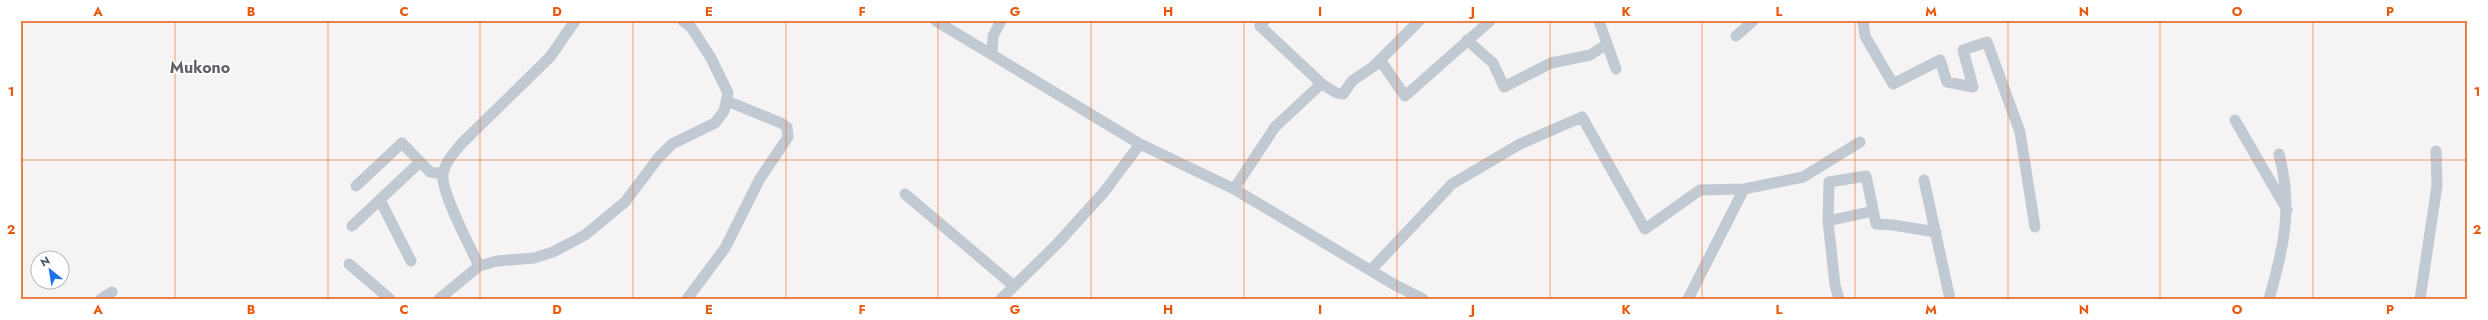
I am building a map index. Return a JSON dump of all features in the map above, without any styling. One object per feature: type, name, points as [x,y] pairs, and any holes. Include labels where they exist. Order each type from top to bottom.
[{"type":"street","points":[[479,266],[453,211],[443,174],[449,160],[461,144],[550,57],[575,21]]},
{"type":"street","points":[[439,299],[479,266],[497,261],[534,258],[554,252],[585,235],[625,202],[659,157],[672,144],[715,123],[724,111],[728,93],[724,82],[711,58],[690,27],[683,21]]},
{"type":"street","points":[[936,21],[1140,144],[1234,189],[1423,299]]},
{"type":"street","points":[[992,54],[994,36],[1001,21]]},
{"type":"street","points":[[1264,21],[1260,26],[1322,84],[1337,94],[1342,94],[1352,81],[1380,60],[1419,21]]},
{"type":"street","points":[[1380,60],[1405,96],[1490,21]]},
{"type":"street","points":[[1599,21],[1616,69]]},
{"type":"street","points":[[1736,36],[1753,21]]},
{"type":"street","points":[[1863,21],[1865,36],[1893,84],[1940,60],[1947,82],[1973,87],[1963,50],[1987,42],[2020,132],[2035,228]]},
{"type":"street","points":[[1467,40],[1493,63],[1504,87],[1552,63],[1590,55],[1607,44]]},
{"type":"street","points":[[1234,189],[1276,127],[1322,84]]},
{"type":"street","points":[[687,299],[725,248],[759,180],[788,137],[787,127],[781,123],[727,101]]},
{"type":"street","points":[[1371,270],[1452,184],[1520,144],[1582,117],[1645,229],[1700,190],[1744,189],[1803,177],[1860,142]]},
{"type":"street","points":[[2235,120],[2287,211]]},
{"type":"street","points":[[356,186],[402,143],[430,172],[443,174]]},
{"type":"street","points":[[1001,299],[1058,243],[1104,192],[1140,144]]},
{"type":"street","points":[[2420,299],[2437,186],[2436,151]]},
{"type":"street","points":[[2269,299],[2277,270],[2287,211],[2285,179],[2279,154]]},
{"type":"street","points":[[352,226],[420,162]]},
{"type":"street","points":[[1839,299],[1835,286],[1828,221],[1829,182],[1866,176],[1876,224],[1893,225],[1936,232]]},
{"type":"street","points":[[1924,180],[1950,299]]},
{"type":"street","points":[[1688,299],[1744,189]]},
{"type":"street","points":[[905,194],[1014,286]]},
{"type":"street","points":[[380,200],[411,261]]},
{"type":"street","points":[[1828,221],[1873,211]]},
{"type":"street","points":[[349,264],[390,299]]},
{"type":"street","points":[[101,299],[112,292]]},
{"type":"district","name":"Mukono","points":[[200,67]]}]
